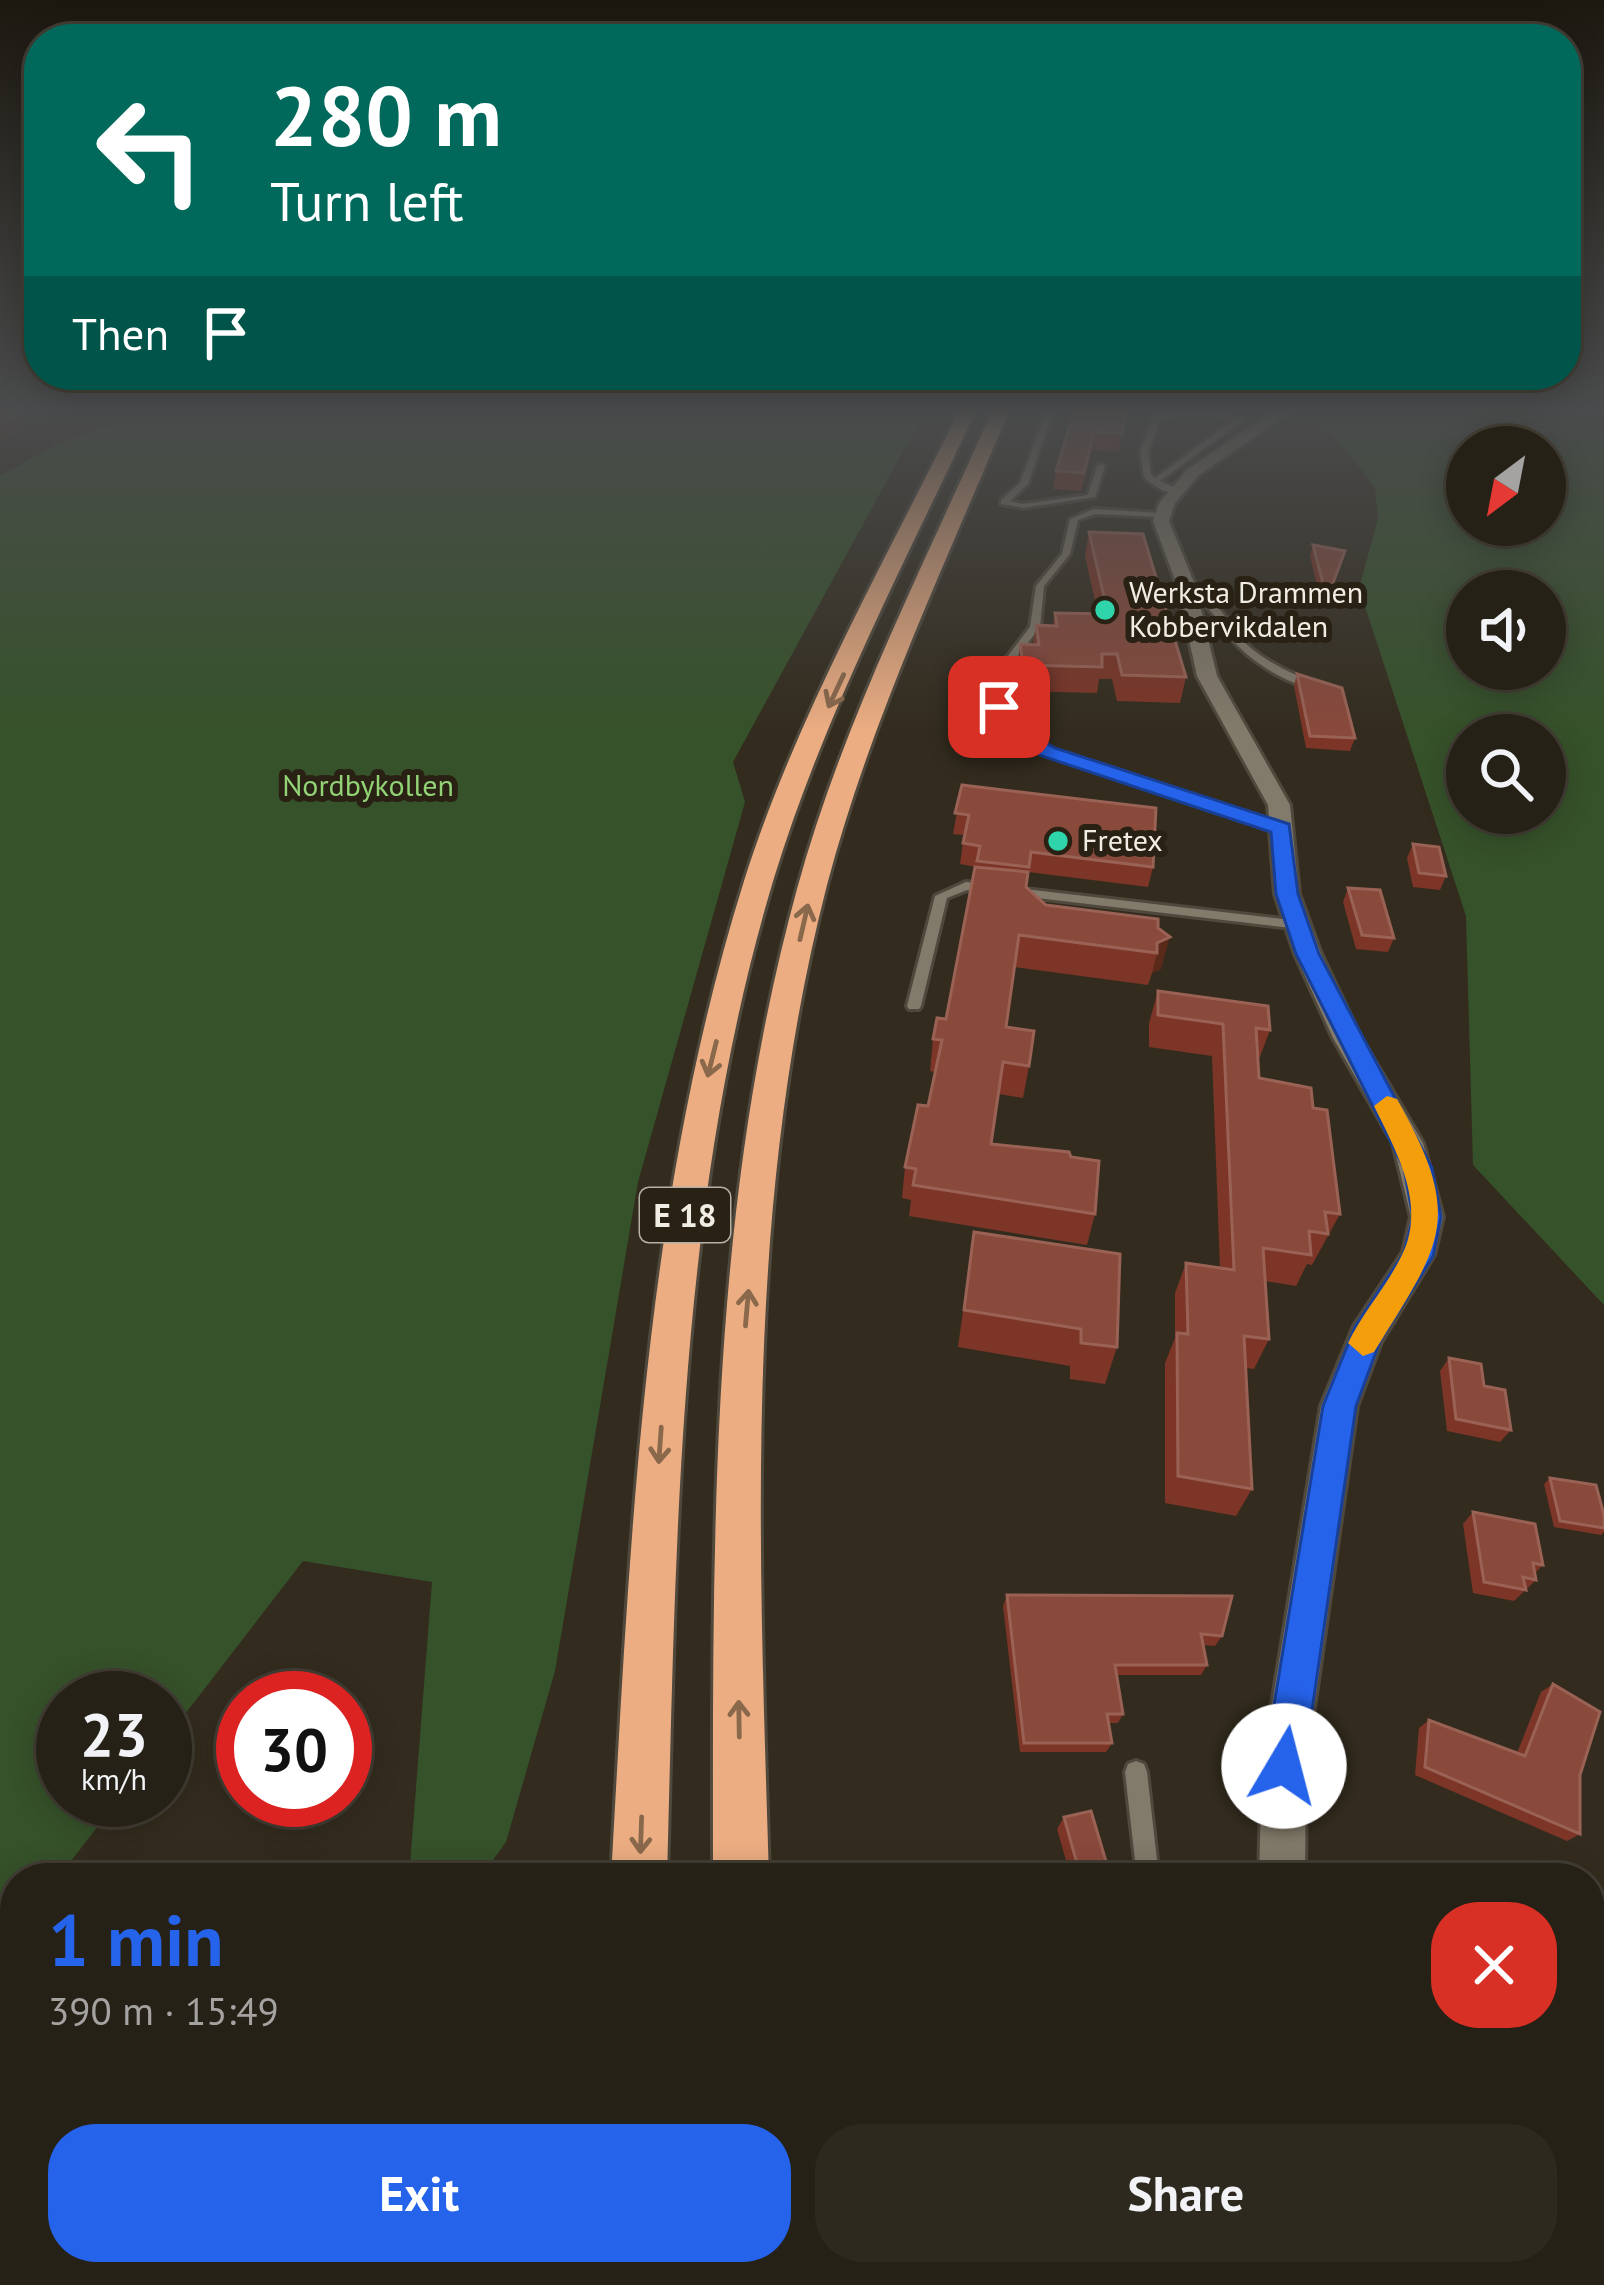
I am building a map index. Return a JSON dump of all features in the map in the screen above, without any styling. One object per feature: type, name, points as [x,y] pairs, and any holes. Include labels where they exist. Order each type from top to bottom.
[{"type":"highway","name":"E 18","points":[[640,1863],[666,1368],[704,1093],[759,879],[799,770],[918,518]]},
{"type":"highway","name":"E 18","points":[[741,1863],[736,1550],[743,1360],[779,1036],[812,886],[847,778],[956,518]]},
{"type":"street","points":[[1169,518],[1207,676],[1273,791],[1287,894],[1347,1038],[1408,1143],[1427,1217],[1418,1256],[1366,1336],[1340,1406],[1284,1766],[1282,1863]]},
{"type":"lane","points":[[1077,518],[1066,554],[1040,586],[1035,627],[996,678],[1000,721],[1048,752],[1281,829]]},
{"type":"lane","points":[[1187,590],[1219,607],[1238,641],[1253,653],[1335,694]]},
{"type":"lane","points":[[914,1006],[941,896],[954,888],[1299,926]]},
{"type":"lane","points":[[1136,1772],[1146,1863]]},
{"type":"green space","name":"Nordbykollen","points":[[0,518],[867,518],[733,762],[745,802],[638,1182],[555,1671],[506,1842],[491,1863],[410,1863],[432,1582],[303,1561],[192,1705],[192,1671],[36,1671],[36,1827],[97,1827],[70,1863],[0,1863]]},
{"type":"green space","points":[[1378,518],[1446,518],[1446,546],[1566,546],[1566,518],[1604,518],[1604,1305],[1473,1165],[1466,916],[1359,588]]},
{"type":"building","points":[[1089,532],[1143,534],[1186,677],[1122,675],[1117,654],[1102,654],[1102,667],[1023,665],[1020,644],[1039,645],[1036,625],[1057,626],[1055,613],[1108,614]]},
{"type":"building","points":[[1313,545],[1345,551],[1327,599]]},
{"type":"building","points":[[1297,674],[1342,688],[1355,738],[1310,736]]},
{"type":"building","name":"Fretex","points":[[962,785],[1156,808],[1153,867],[1031,852],[1029,867],[977,861],[980,846],[963,843],[969,815],[955,813]]},
{"type":"building","points":[[1413,844],[1439,847],[1446,876],[1419,873]]},
{"type":"building","points":[[975,867],[1028,872],[1026,887],[1046,905],[1158,919],[1158,928],[1170,937],[1157,943],[1157,953],[1019,935],[1006,1027],[1034,1031],[1029,1066],[1003,1062],[991,1144],[1069,1152],[1071,1157],[1099,1161],[1095,1214],[913,1185],[916,1169],[905,1167],[918,1105],[928,1106],[942,1040],[933,1039],[937,1018],[946,1019]]},
{"type":"building","points":[[1348,888],[1380,890],[1394,938],[1362,935]]},
{"type":"building","points":[[1158,991],[1268,1006],[1270,1030],[1256,1028],[1259,1078],[1311,1088],[1313,1108],[1327,1110],[1340,1214],[1325,1212],[1328,1234],[1309,1231],[1311,1255],[1263,1248],[1269,1339],[1244,1336],[1252,1489],[1178,1476],[1177,1333],[1188,1334],[1186,1263],[1234,1270],[1223,1024],[1158,1015]]},
{"type":"building","points":[[974,1232],[1120,1254],[1117,1347],[1081,1343],[1081,1329],[964,1310]]},
{"type":"building","points":[[1449,1358],[1481,1364],[1484,1386],[1505,1390],[1511,1430],[1456,1419]]},
{"type":"building","points":[[1550,1478],[1596,1485],[1604,1528],[1560,1521]]},
{"type":"building","points":[[1473,1512],[1535,1524],[1543,1565],[1533,1563],[1536,1580],[1523,1577],[1526,1590],[1484,1582]]},
{"type":"building","points":[[1007,1595],[1232,1596],[1222,1636],[1201,1634],[1207,1665],[1115,1665],[1123,1714],[1107,1714],[1112,1743],[1024,1743]]},
{"type":"building","points":[[1553,1684],[1600,1712],[1580,1775],[1580,1834],[1425,1767],[1429,1720],[1525,1756]]},
{"type":"building","points":[[1091,1811],[1107,1863],[1077,1863],[1064,1817]]},
{"type":"slow traffic","points":[[1363,1343],[1418,1256],[1427,1217],[1418,1168],[1387,1106]]},
{"type":"place","name":"Werksta Drammen Kobbervikdalen","points":[[1105,610]]},
{"type":"place","name":"Fretex","points":[[1058,841]]},
{"type":"route","points":[[999,707],[1000,721],[1006,727],[1048,752],[1281,829],[1287,894],[1308,954],[1347,1038],[1408,1143],[1425,1193],[1427,1217],[1418,1256],[1366,1336],[1340,1406],[1284,1766]]}]
